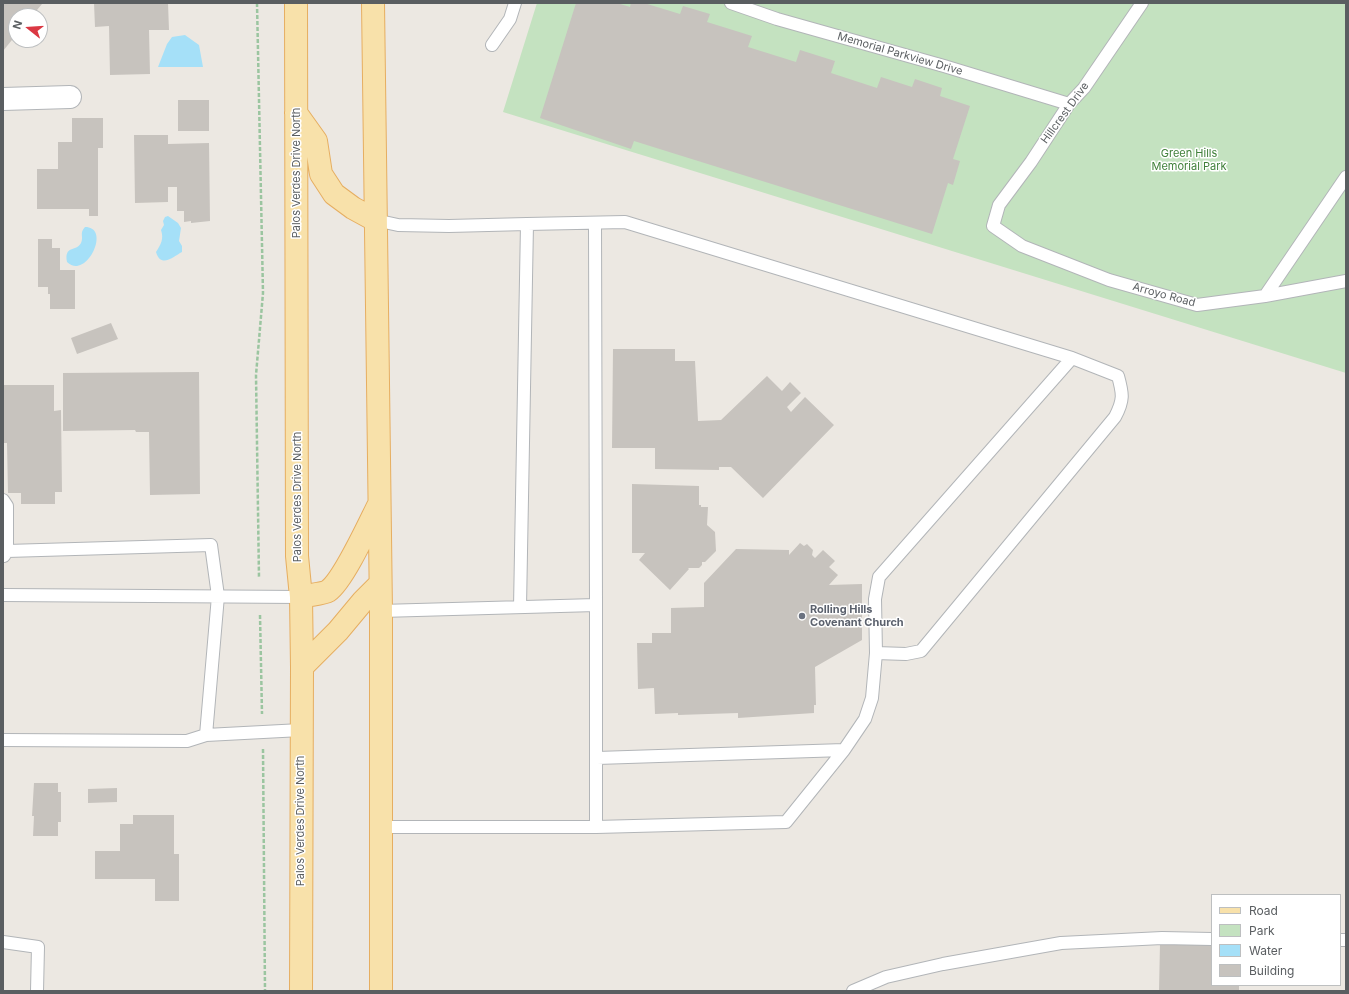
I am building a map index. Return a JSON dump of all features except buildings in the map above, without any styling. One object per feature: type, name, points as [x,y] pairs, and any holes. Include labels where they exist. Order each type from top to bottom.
[{"type":"main road","name":"Palos Verdes Drive North","points":[[296,3],[297,556],[301,597],[302,667],[301,991]]},
{"type":"main road","points":[[373,3],[381,611],[381,991]]},
{"type":"main road","points":[[296,113],[316,141],[321,174],[334,194],[353,208],[375,220]]},
{"type":"main road","points":[[301,597],[328,591],[336,582],[346,568],[379,503]]},
{"type":"main road","points":[[302,667],[338,631],[363,600],[380,584]]},
{"type":"street","points":[[3,99],[70,97]]},
{"type":"lane","points":[[492,45],[510,19],[515,3]]},
{"type":"lane","name":"Memorial Parkview Drive","points":[[731,3],[777,19],[944,66],[1069,104]]},
{"type":"lane","name":"Hillcrest Drive","points":[[993,226],[999,205],[1031,162],[1069,104],[1084,88],[1142,3]]},
{"type":"lane","points":[[1265,296],[1346,177]]},
{"type":"lane","points":[[375,220],[398,225],[449,226],[625,222],[1072,358],[1118,376],[1122,391],[1121,405],[1116,417],[921,650],[906,654],[876,653]]},
{"type":"lane","points":[[595,223],[596,827]]},
{"type":"lane","points":[[520,607],[527,224]]},
{"type":"lane","name":"Arroyo Road","points":[[993,226],[1022,246],[1109,280],[1197,305],[1265,296],[1346,281]]},
{"type":"lane","points":[[381,827],[596,827],[786,822],[844,750],[865,720],[872,698],[876,653],[875,600],[879,577],[1072,358]]},
{"type":"lane","points":[[3,500],[7,506],[5,554],[211,545],[218,596],[206,735]]},
{"type":"lane","points":[[3,594],[301,597]]},
{"type":"lane","points":[[381,611],[596,605]]},
{"type":"lane","points":[[3,740],[187,741],[206,735],[301,730]]},
{"type":"lane","points":[[597,758],[844,750]]},
{"type":"lane","points":[[853,991],[886,977],[943,964],[1061,943],[1162,938],[1211,939]]},
{"type":"lane","points":[[3,942],[38,947],[37,991]]},
{"type":"path","points":[[256,3],[263,293],[256,375],[266,991]]},
{"type":"green space","name":"Green Hills Memorial Park","points":[[537,3],[1346,3],[1346,373],[503,112]]},
{"type":"water","points":[[185,35],[199,45],[203,67],[158,67],[167,44],[172,37]]},
{"type":"water","points":[[168,216],[178,223],[181,228],[179,241],[182,246],[182,252],[164,261],[158,257],[156,252],[162,241],[161,230],[164,225],[163,221],[165,217]]},
{"type":"water","points":[[85,227],[93,229],[96,235],[96,243],[93,252],[88,259],[82,265],[74,266],[67,262],[67,253],[79,246],[82,239],[82,231]]},
{"type":"place","name":"Rolling Hills Covenant Church","points":[[802,616]]}]
